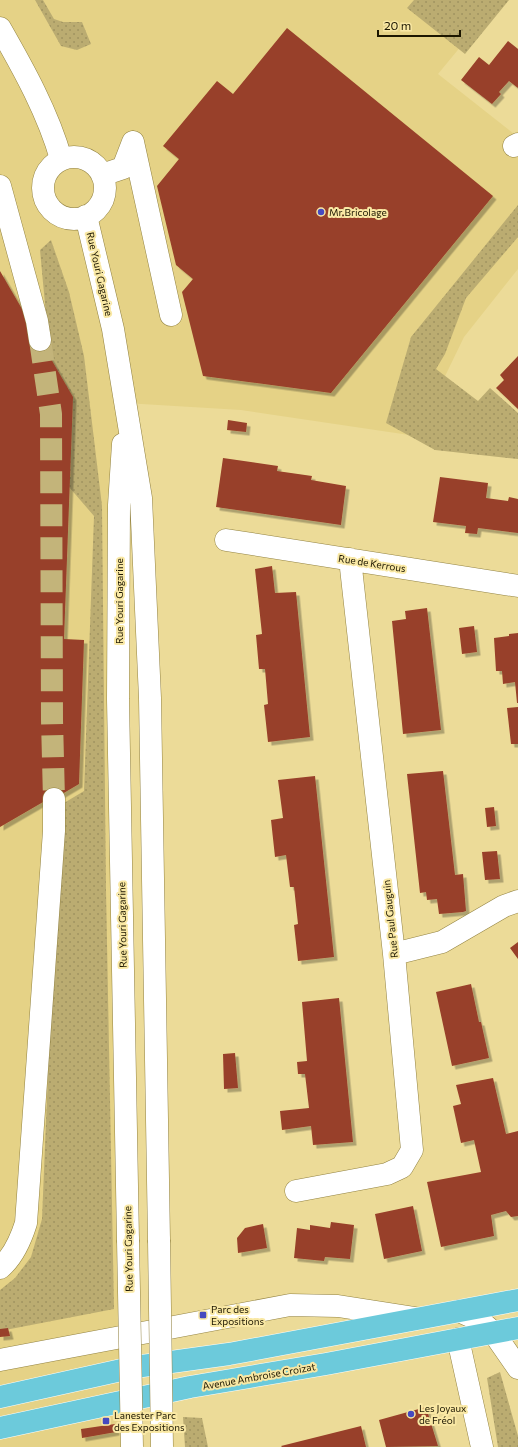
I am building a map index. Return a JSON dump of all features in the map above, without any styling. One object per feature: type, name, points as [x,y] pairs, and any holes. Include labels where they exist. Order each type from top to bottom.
[{"type":"main road","points":[[0,1397],[135,1366],[229,1354],[416,1318],[512,1304]]},
{"type":"main road","name":"Avenue Ambroise Croizat","points":[[0,1428],[190,1387],[326,1364],[518,1328]]},
{"type":"street","points":[[0,28],[28,78],[54,135],[61,159]]},
{"type":"street","points":[[102,175],[123,168],[134,142],[171,315]]},
{"type":"street","points":[[76,157],[92,162],[102,175],[104,194],[101,203],[94,211],[86,216],[73,219],[60,215],[49,206],[44,197],[43,186],[46,176],[51,167],[61,159],[76,157]]},
{"type":"street","points":[[0,186],[37,321],[40,340]]},
{"type":"street","name":"Rue Youri Gagarine","points":[[86,216],[113,329],[141,498],[149,690],[162,1447]]},
{"type":"street","name":"Rue Youri Gagarine","points":[[125,402],[119,505],[118,699],[132,1447]]},
{"type":"street","name":"Rue de Kerrous","points":[[226,540],[518,586]]},
{"type":"street","name":"Rue Paul Gauguin","points":[[296,1191],[387,1174],[402,1167],[412,1150],[394,954],[350,559]]},
{"type":"street","points":[[0,1268],[5,1264],[21,1238],[26,1224],[53,838],[54,799]]},
{"type":"street","points":[[394,954],[442,942],[504,906],[518,901]]},
{"type":"street","points":[[0,1360],[290,1305],[338,1306],[416,1318]]},
{"type":"street","points":[[459,1311],[479,1320],[493,1332],[518,1368]]},
{"type":"street","points":[[493,1332],[516,1322],[518,1317]]},
{"type":"street","points":[[458,1339],[482,1447]]},
{"type":"shaded area","points":[[0,0],[430,0],[471,34],[438,74],[518,137],[518,269],[464,337],[416,436],[241,410],[125,403],[130,1447],[0,1447]]},
{"type":"shaded area","points":[[35,0],[43,0],[54,19],[63,22],[82,22],[91,44],[77,50],[61,46]]},
{"type":"shaded area","points":[[414,0],[509,0],[465,54],[407,8]]},
{"type":"shaded area","points":[[518,205],[518,237],[466,298],[445,354],[436,369],[478,401],[490,388],[518,413],[518,459],[435,450],[386,423],[411,337]]},
{"type":"shaded area","points":[[51,240],[69,292],[84,356],[102,506],[106,890],[114,1309],[0,1331],[0,1290],[15,1278],[31,1257],[42,1219],[59,806],[84,791],[94,516],[69,487],[50,358],[40,250]]},
{"type":"shaded area","points":[[500,1372],[518,1436],[518,1447],[498,1447],[487,1378]]},
{"type":"shaded area","points":[[183,1417],[202,1418],[208,1447],[185,1447]]},
{"type":"building","name":"Mr.Bricolage","points":[[287,28],[493,196],[331,393],[203,376],[182,292],[193,279],[176,265],[157,186],[179,159],[163,146],[217,81],[233,94]]},
{"type":"building","points":[[508,41],[518,49],[518,88],[509,81],[499,92],[501,94],[492,104],[461,80],[479,57],[489,65]]},
{"type":"building","points":[[0,271],[73,397],[64,639],[84,640],[79,784],[52,800],[50,798],[0,827]]},
{"type":"building","points":[[518,356],[518,409],[496,388],[504,380],[500,375]]},
{"type":"building","points":[[228,420],[247,423],[246,432],[227,430]]},
{"type":"building","points":[[223,458],[278,466],[277,471],[312,476],[311,480],[346,486],[341,525],[216,507]]},
{"type":"building","points":[[440,477],[488,483],[486,498],[508,501],[509,497],[518,499],[518,533],[478,528],[477,534],[465,533],[466,526],[433,522]]},
{"type":"building","points":[[272,566],[275,593],[296,592],[310,737],[268,742],[264,705],[268,704],[265,669],[259,669],[256,635],[262,634],[255,569]]},
{"type":"building","points":[[427,608],[441,730],[403,734],[392,621],[406,619],[405,611]]},
{"type":"building","points":[[474,626],[477,652],[462,654],[459,628]]},
{"type":"building","points":[[518,633],[517,703],[515,682],[503,684],[502,671],[496,671],[494,638]]},
{"type":"building","points":[[518,707],[518,744],[511,744],[507,708]]},
{"type":"building","points":[[443,771],[455,875],[463,874],[466,911],[439,914],[437,899],[427,900],[426,892],[420,893],[407,774]]},
{"type":"building","points":[[315,776],[334,957],[298,961],[294,925],[298,924],[294,887],[290,887],[286,855],[275,857],[271,820],[283,818],[278,780]]},
{"type":"building","points":[[494,807],[496,826],[487,827],[485,808]]},
{"type":"building","points":[[497,851],[500,879],[485,880],[482,852]]},
{"type":"building","points":[[518,942],[518,959],[510,948]]},
{"type":"building","points":[[471,984],[479,1022],[481,1022],[489,1058],[452,1066],[436,992]]},
{"type":"building","points":[[339,998],[353,1142],[313,1145],[311,1126],[282,1130],[280,1111],[309,1108],[305,1074],[298,1074],[297,1062],[307,1061],[302,1002]]},
{"type":"building","points":[[235,1053],[238,1088],[224,1089],[223,1054]]},
{"type":"building","points":[[493,1078],[506,1134],[518,1131],[518,1216],[511,1217],[506,1211],[491,1215],[494,1236],[441,1247],[427,1182],[481,1172],[474,1140],[461,1143],[453,1106],[461,1104],[456,1085]]},
{"type":"building","points":[[413,1206],[422,1251],[384,1259],[375,1214]]},
{"type":"building","points":[[331,1222],[354,1225],[350,1259],[325,1257],[324,1261],[294,1258],[297,1228],[310,1230],[310,1225],[330,1228]]},
{"type":"building","points":[[263,1224],[267,1248],[238,1253],[237,1238],[245,1228]]},
{"type":"building","points":[[8,1328],[10,1336],[0,1337],[0,1329]]},
{"type":"building","points":[[426,1407],[438,1446],[386,1447],[379,1420]]},
{"type":"building","points":[[115,1424],[116,1432],[82,1438],[81,1429]]},
{"type":"building","points":[[361,1426],[366,1447],[281,1446]]},
{"type":"tunnel","points":[[40,340],[51,414],[52,720],[54,799]]},
{"type":"place","name":"Mr.Bricolage","points":[[321,212]]},
{"type":"place","name":"Parc des Expositions","points":[[203,1315]]},
{"type":"place","name":"Les Joyaux de Fréol","points":[[411,1414]]},
{"type":"place","name":"Lanester Parc des Expositions","points":[[106,1421]]}]
